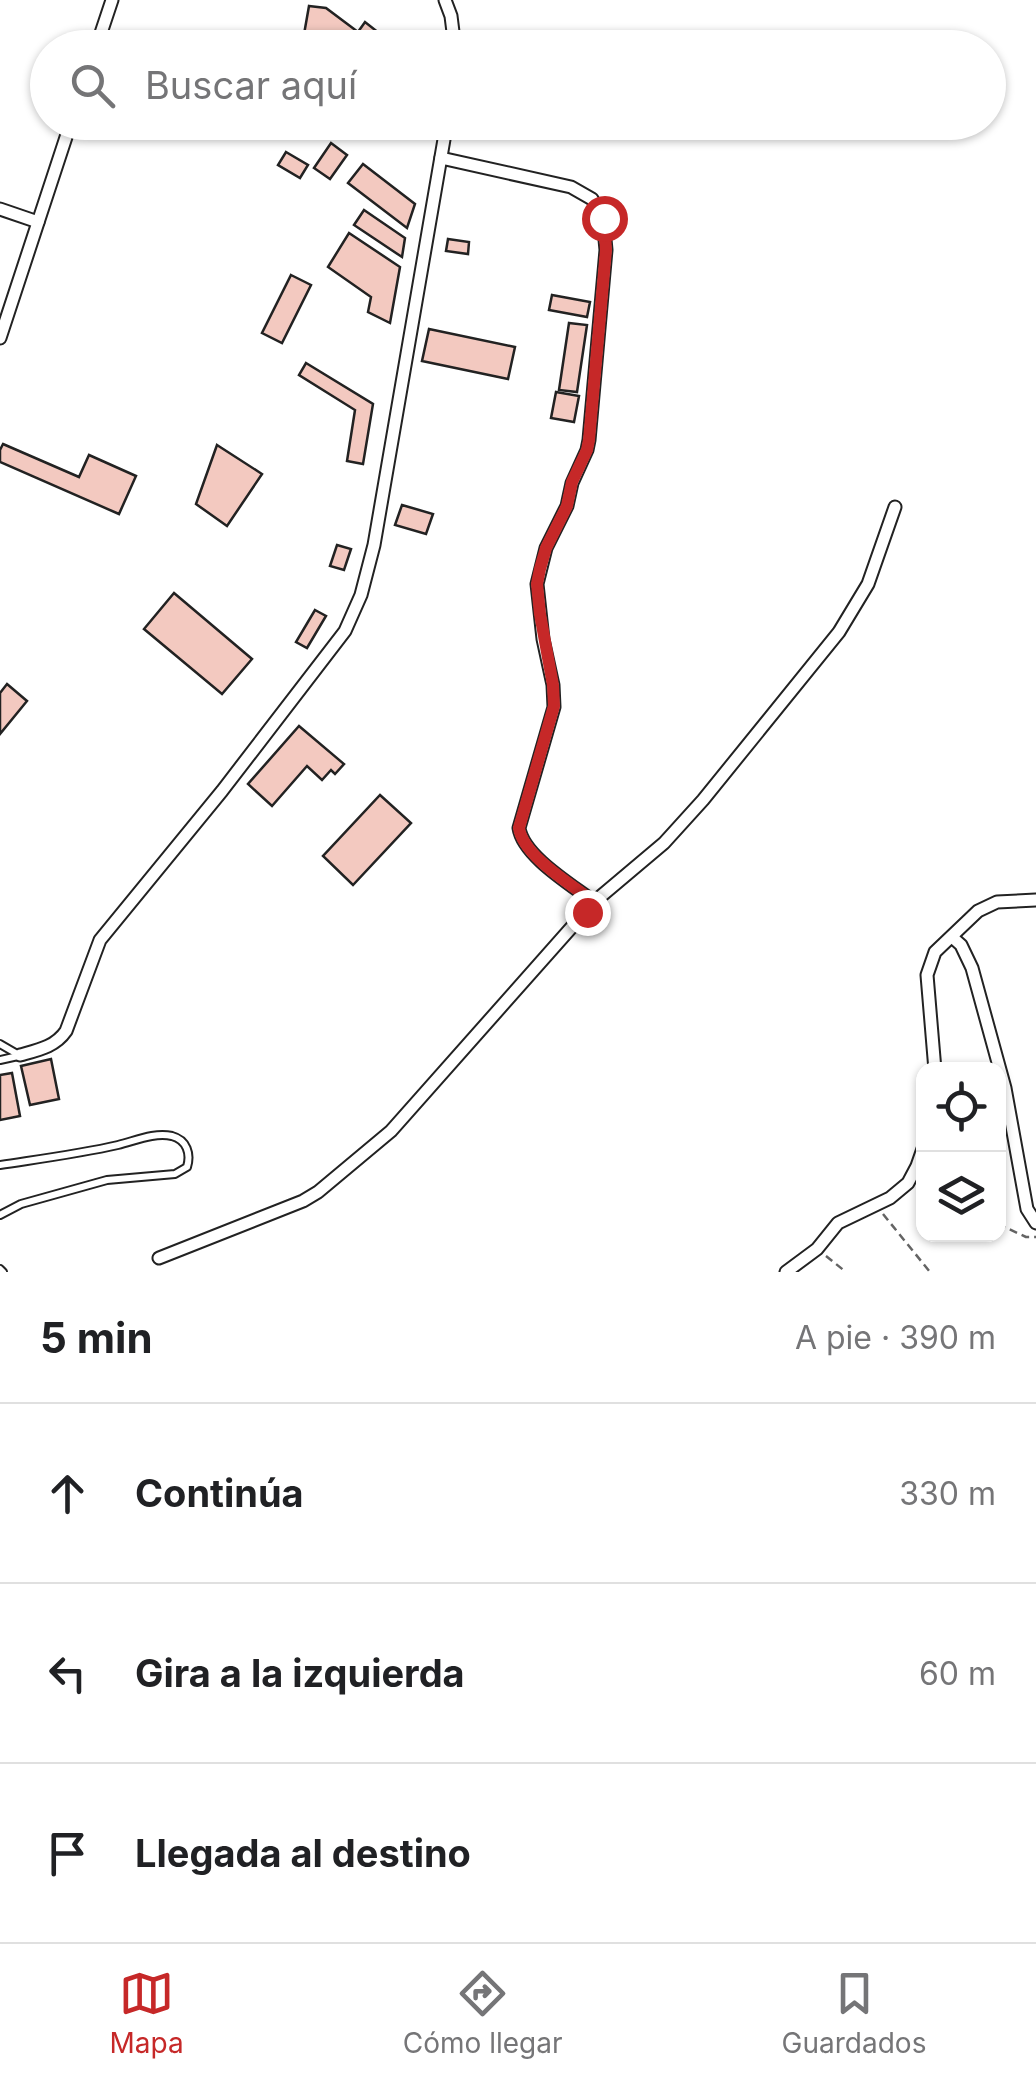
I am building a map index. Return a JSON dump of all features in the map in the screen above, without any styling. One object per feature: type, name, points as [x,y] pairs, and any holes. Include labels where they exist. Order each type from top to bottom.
[{"type":"street","points":[[102,30],[112,0]]},
{"type":"street","points":[[444,0],[453,30]]},
{"type":"street","points":[[0,338],[65,140]]},
{"type":"street","points":[[20,1055],[59,1041],[100,940],[345,631],[361,596],[374,545],[443,140]]},
{"type":"street","points":[[440,158],[571,187],[592,199],[604,218],[606,250],[589,440],[567,506],[546,548],[537,584],[554,706],[519,828],[533,854],[594,902]]},
{"type":"street","points":[[0,209],[38,222]]},
{"type":"street","points":[[160,1258],[303,1201],[391,1131],[594,902],[664,843],[703,800],[839,632],[868,584],[895,507]]},
{"type":"street","points":[[935,1062],[927,975],[934,952],[978,911],[997,902],[1036,900]]},
{"type":"street","points":[[952,937],[961,945],[972,968],[1005,1088],[1027,1209],[1036,1223]]},
{"type":"street","points":[[786,1272],[817,1249],[838,1224],[890,1198],[908,1182],[922,1152]]},
{"type":"lane","points":[[0,1044],[20,1055]]},
{"type":"lane","points":[[0,1060],[20,1055]]},
{"type":"lane","points":[[0,1165],[162,1135],[184,1142],[190,1157],[187,1167],[175,1174],[107,1180],[0,1214]]},
{"type":"path","points":[[875,1205],[930,1272]]},
{"type":"path","points":[[1006,1228],[1036,1237]]},
{"type":"path","points":[[817,1249],[846,1272]]},
{"type":"building","points":[[309,6],[326,8],[355,30],[305,30]]},
{"type":"building","points":[[365,22],[375,30],[359,30]]},
{"type":"building","points":[[331,143],[347,155],[330,179],[314,168]]},
{"type":"building","points":[[286,152],[308,165],[300,178],[278,165]]},
{"type":"building","points":[[363,164],[415,204],[407,228],[348,183]]},
{"type":"building","points":[[364,210],[405,238],[402,257],[354,225]]},
{"type":"building","points":[[349,233],[400,267],[390,323],[368,312],[371,297],[328,267]]},
{"type":"building","points":[[448,239],[469,242],[468,254],[446,251]]},
{"type":"building","points":[[291,275],[311,285],[282,343],[262,333]]},
{"type":"building","points":[[552,295],[590,302],[587,317],[549,310]]},
{"type":"building","points":[[569,323],[587,325],[577,392],[559,390]]},
{"type":"building","points":[[429,329],[515,347],[508,379],[422,361]]},
{"type":"building","points":[[306,363],[373,404],[363,464],[347,461],[355,410],[299,375]]},
{"type":"building","points":[[556,392],[579,396],[574,422],[551,418]]},
{"type":"building","points":[[3,444],[79,477],[89,455],[136,476],[119,514],[0,462]]},
{"type":"building","points":[[217,445],[262,474],[227,526],[196,504]]},
{"type":"building","points":[[402,505],[433,514],[426,534],[395,525]]},
{"type":"building","points":[[337,545],[351,549],[344,570],[330,566]]},
{"type":"building","points":[[174,593],[252,659],[222,694],[144,629]]},
{"type":"building","points":[[315,610],[326,616],[307,648],[296,642]]},
{"type":"building","points":[[7,684],[27,701],[0,734],[0,693]]},
{"type":"building","points":[[299,726],[344,764],[322,780],[307,766],[272,806],[248,784]]},
{"type":"building","points":[[380,795],[411,823],[353,885],[323,856]]},
{"type":"building","points":[[51,1059],[59,1099],[30,1105],[21,1066]]},
{"type":"building","points":[[12,1073],[20,1116],[0,1120],[0,1075]]},
{"type":"route","points":[[587,912],[594,902],[533,854],[519,828],[554,706],[537,584],[546,548],[567,506],[589,440],[606,250],[604,218]]}]
